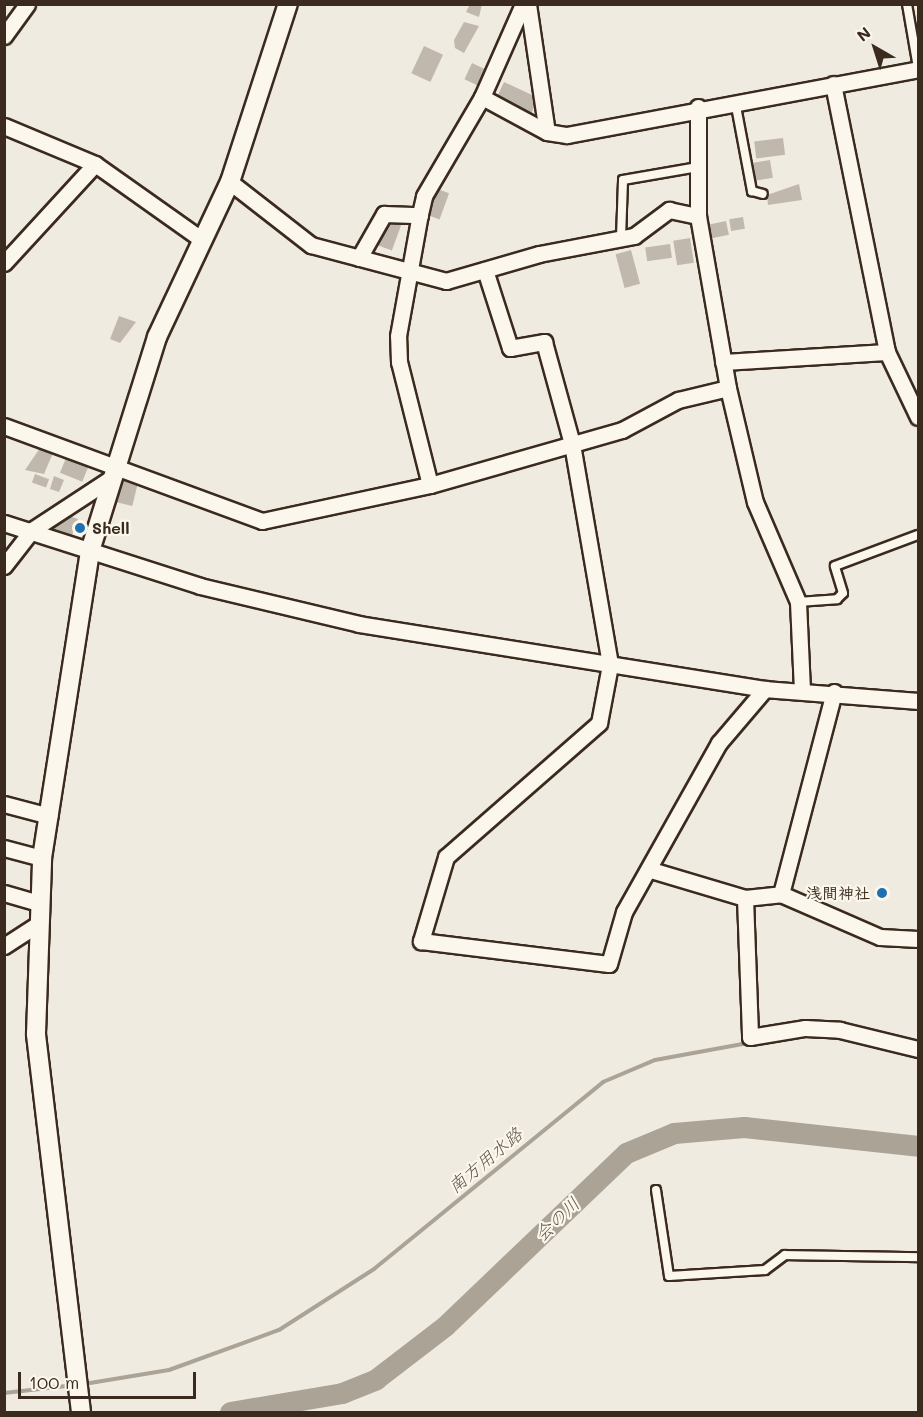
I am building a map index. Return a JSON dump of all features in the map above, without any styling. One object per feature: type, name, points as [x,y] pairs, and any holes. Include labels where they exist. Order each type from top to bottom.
[{"type":"street","points":[[81,1413],[36,1034],[42,858],[90,551],[157,337],[201,239],[230,182],[288,4]]},
{"type":"street","points":[[430,485],[399,362],[398,336],[412,273],[420,215],[424,196],[482,97],[525,4]]},
{"type":"street","points":[[525,4],[547,132]]},
{"type":"street","points":[[4,36],[26,5]]},
{"type":"street","points":[[482,97],[547,132],[567,135],[735,100],[918,69]]},
{"type":"street","points":[[833,84],[887,352],[918,417]]},
{"type":"street","points":[[698,107],[698,216],[723,362],[755,502],[798,602],[802,689]]},
{"type":"street","points":[[4,126],[95,164],[201,239]]},
{"type":"street","points":[[4,263],[95,164]]},
{"type":"street","points":[[230,182],[311,245],[446,281],[634,236],[669,210],[698,216]]},
{"type":"street","points":[[359,258],[384,214],[420,215]]},
{"type":"street","points":[[485,270],[510,348],[544,342],[572,444],[610,665],[599,723],[446,857],[421,941],[609,964],[624,912],[651,870],[719,743],[765,689]]},
{"type":"street","points":[[723,362],[887,352]]},
{"type":"street","points":[[4,426],[114,473],[262,521],[430,485],[622,430],[678,400],[728,388]]},
{"type":"street","points":[[4,566],[32,530],[114,473]]},
{"type":"street","points":[[4,522],[200,586],[359,624],[508,644],[610,665],[765,689],[802,689],[918,701]]},
{"type":"street","points":[[781,894],[834,692]]},
{"type":"street","points":[[4,804],[49,816]]},
{"type":"street","points":[[4,848],[42,858]]},
{"type":"street","points":[[651,870],[745,898],[781,894],[880,937],[918,939]]},
{"type":"street","points":[[4,893],[39,903]]},
{"type":"street","points":[[745,898],[750,1037],[828,1029],[918,1049]]},
{"type":"street","points":[[4,946],[38,924]]},
{"type":"lane","points":[[907,4],[918,69]]},
{"type":"lane","points":[[735,100],[752,191],[763,194]]},
{"type":"lane","points":[[621,238],[623,180],[698,167]]},
{"type":"lane","points":[[798,602],[837,599],[843,592],[835,566],[918,535]]},
{"type":"lane","points":[[656,1190],[669,1276],[765,1270],[785,1255],[918,1257]]},
{"type":"building","points":[[470,4],[482,4],[479,17],[466,12]]},
{"type":"building","points":[[464,22],[479,26],[464,53],[455,48],[454,40]]},
{"type":"building","points":[[424,46],[443,55],[430,82],[411,73]]},
{"type":"building","points":[[472,63],[487,70],[480,86],[464,79]]},
{"type":"building","points":[[504,82],[538,98],[532,113],[497,97]]},
{"type":"building","points":[[783,138],[785,155],[756,158],[754,142]]},
{"type":"building","points":[[770,160],[773,178],[756,180],[753,163]]},
{"type":"building","points":[[799,184],[802,200],[768,205],[767,195]]},
{"type":"building","points":[[435,188],[449,193],[440,219],[425,214]]},
{"type":"building","points":[[743,217],[745,229],[731,231],[729,219]]},
{"type":"building","points":[[387,220],[401,225],[392,251],[378,245]]},
{"type":"building","points":[[726,221],[729,235],[708,239],[705,225]]},
{"type":"building","points":[[690,238],[694,263],[677,265],[673,241]]},
{"type":"building","points":[[670,244],[672,258],[647,261],[645,247]]},
{"type":"building","points":[[631,250],[640,284],[625,288],[616,254]]},
{"type":"building","points":[[119,316],[136,322],[120,343],[110,339]]},
{"type":"building","points":[[40,448],[53,453],[44,474],[25,470]]},
{"type":"building","points":[[66,458],[88,467],[82,482],[60,473]]},
{"type":"building","points":[[35,474],[49,479],[46,488],[32,482]]},
{"type":"building","points":[[54,476],[64,480],[59,492],[50,489]]},
{"type":"building","points":[[123,477],[139,481],[132,506],[117,502]]},
{"type":"building","points":[[63,514],[78,519],[71,538],[43,528]]},
{"type":"waterway","name":"南方用水路","points":[[90,1383],[169,1370],[279,1330],[374,1269],[603,1082],[655,1060],[749,1043]]},
{"type":"waterway","name":"会の川","points":[[230,1412],[342,1393],[376,1379],[445,1326],[626,1153],[674,1133],[744,1127],[918,1146]]},
{"type":"waterway","name":"南方用水路","points":[[4,1393],[67,1386]]},
{"type":"place","name":"Shell","points":[[80,528]]},
{"type":"place","name":"浅間神社","points":[[882,893]]}]
